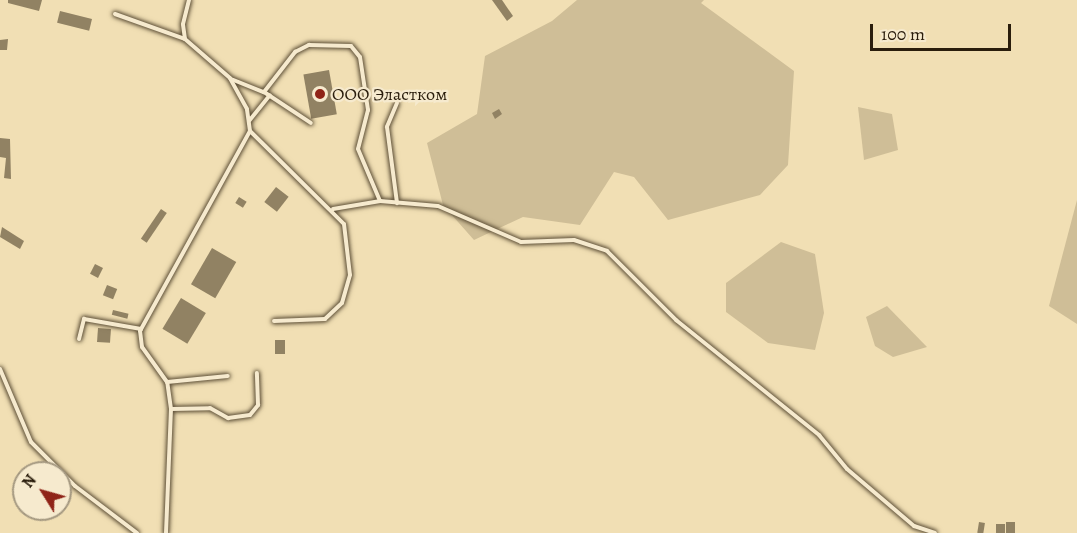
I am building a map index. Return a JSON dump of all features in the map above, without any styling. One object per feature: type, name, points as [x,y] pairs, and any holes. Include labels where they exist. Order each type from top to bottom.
[{"type":"lane","points":[[185,39],[183,24],[189,0]]},
{"type":"lane","points":[[115,14],[185,39],[230,78],[270,95],[311,123]]},
{"type":"lane","points":[[264,92],[295,52],[309,45],[351,46],[360,57],[368,110],[358,149],[380,201]]},
{"type":"lane","points":[[230,78],[247,109],[250,131],[333,209],[344,224],[350,275],[342,303],[325,319],[274,321]]},
{"type":"lane","points":[[248,122],[270,95]]},
{"type":"lane","points":[[397,103],[387,127],[397,203]]},
{"type":"lane","points":[[165,533],[171,409],[167,382],[142,347],[141,329],[250,131]]},
{"type":"lane","points":[[333,209],[380,201],[438,206],[521,242],[581,241],[607,251],[676,320],[819,435],[847,469],[914,526],[935,533]]},
{"type":"lane","points":[[79,339],[84,319],[141,329]]},
{"type":"lane","points":[[0,369],[31,442],[75,486],[137,533]]},
{"type":"lane","points":[[171,409],[210,408],[228,418],[250,415],[258,405],[257,373]]},
{"type":"lane","points":[[167,382],[228,376]]},
{"type":"shaded area","points":[[577,0],[704,0],[701,3],[794,71],[788,165],[760,195],[668,220],[634,177],[614,172],[580,225],[523,217],[474,240],[443,205],[427,143],[477,114],[485,56],[552,21]]},
{"type":"shaded area","points":[[858,107],[892,114],[898,150],[864,160]]},
{"type":"shaded area","points":[[1077,200],[1077,324],[1049,306]]},
{"type":"shaded area","points":[[781,242],[815,254],[824,313],[815,350],[768,343],[726,312],[726,283]]},
{"type":"shaded area","points":[[887,306],[927,347],[893,357],[875,346],[866,317]]},
{"type":"building","points":[[8,0],[42,0],[39,11],[8,3]]},
{"type":"building","points":[[492,0],[502,0],[513,16],[507,21]]},
{"type":"building","points":[[60,11],[92,19],[89,31],[57,23]]},
{"type":"building","points":[[8,39],[7,50],[0,50],[0,40]]},
{"type":"building","name":"ООО Эластком","points":[[329,70],[337,114],[311,119],[303,75]]},
{"type":"building","points":[[499,109],[502,114],[495,119],[492,113]]},
{"type":"building","points":[[0,138],[10,139],[11,179],[4,178],[6,158],[0,157]]},
{"type":"building","points":[[276,187],[289,197],[277,212],[264,202]]},
{"type":"building","points":[[239,197],[247,202],[243,208],[235,203]]},
{"type":"building","points":[[161,209],[167,213],[147,243],[141,239]]},
{"type":"building","points":[[2,227],[24,241],[20,249],[0,237]]},
{"type":"building","points":[[212,248],[236,262],[215,298],[191,284]]},
{"type":"building","points":[[95,264],[103,268],[98,278],[90,274]]},
{"type":"building","points":[[107,285],[117,289],[113,299],[103,295]]},
{"type":"building","points":[[181,298],[206,313],[187,344],[162,329]]},
{"type":"building","points":[[113,310],[129,314],[127,319],[112,315]]},
{"type":"building","points":[[98,328],[111,329],[110,343],[97,342]]},
{"type":"building","points":[[275,340],[285,340],[285,354],[275,354]]},
{"type":"building","points":[[979,522],[985,523],[983,533],[977,533]]},
{"type":"building","points":[[1006,522],[1015,522],[1015,533],[1006,533]]},
{"type":"building","points":[[996,524],[1005,524],[1005,533],[996,533]]},
{"type":"place","name":"ООО Эластком","points":[[320,94]]}]
